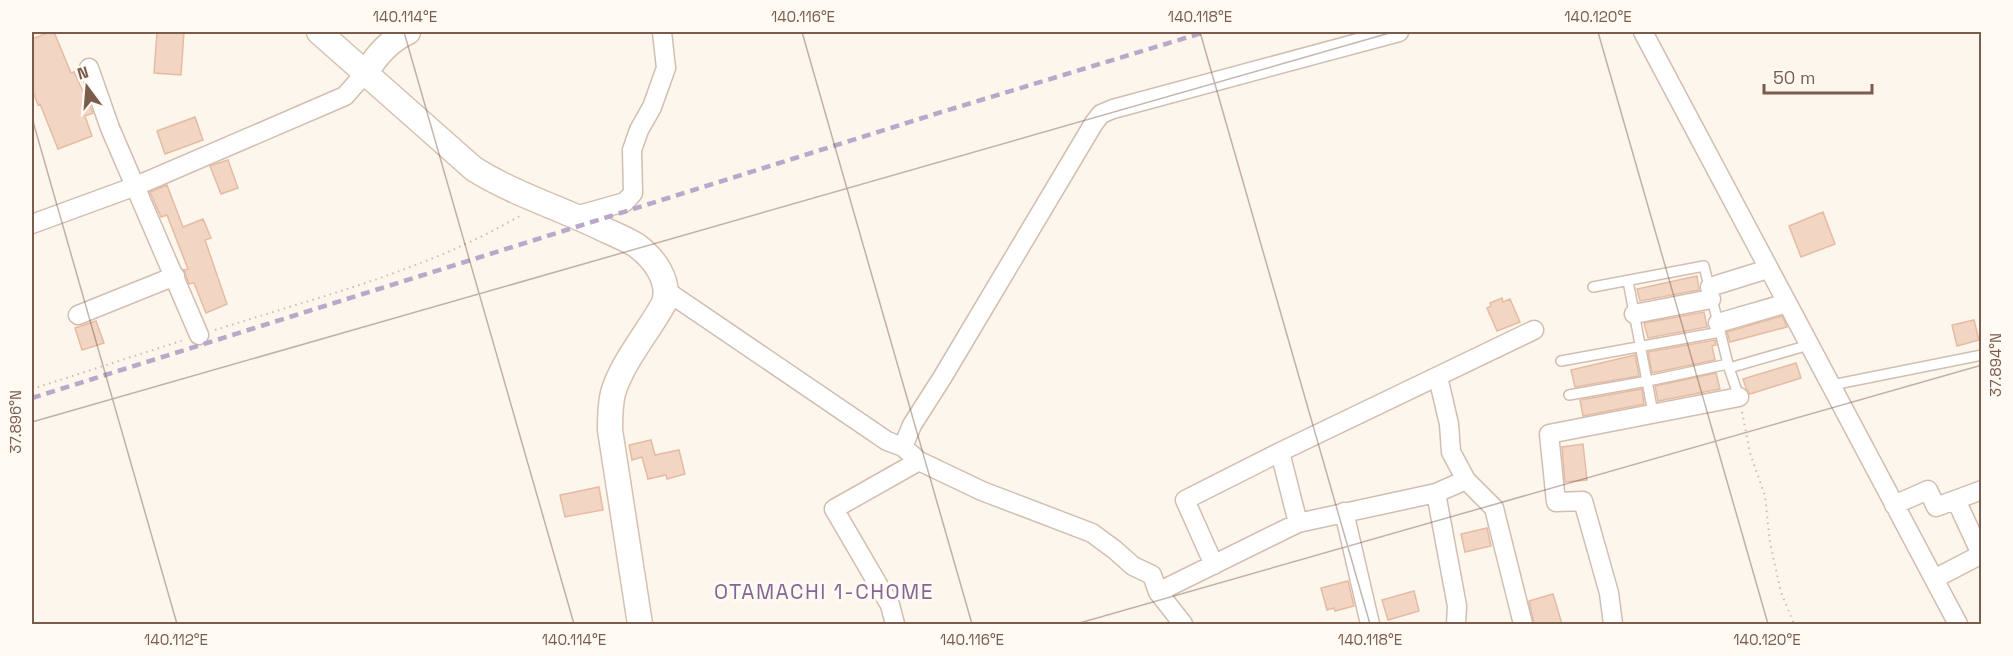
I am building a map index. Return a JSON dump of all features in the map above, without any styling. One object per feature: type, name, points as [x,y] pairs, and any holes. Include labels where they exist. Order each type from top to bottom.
[{"type":"street","points":[[319,32],[474,169],[496,183],[575,216],[636,245],[650,258],[664,279],[668,292],[887,441],[903,447],[919,461],[982,491],[1092,533],[1133,567],[1152,575],[1158,592],[1183,624]]},
{"type":"street","points":[[575,216],[625,202],[633,193],[632,150],[639,130],[652,107],[666,68],[662,32]]},
{"type":"street","points":[[903,447],[912,425],[1101,114],[1399,32]]},
{"type":"street","points":[[1643,32],[1958,624]]},
{"type":"street","points":[[32,224],[136,186],[345,96],[366,72],[379,52],[400,33]]},
{"type":"street","points":[[89,68],[110,128],[199,335]]},
{"type":"street","points":[[1634,314],[1711,293],[1768,269]]},
{"type":"street","points":[[78,315],[175,276]]},
{"type":"street","points":[[640,624],[610,430],[610,408],[621,375],[658,314],[668,292]]},
{"type":"street","points":[[1719,328],[1787,303]]},
{"type":"street","points":[[1214,565],[1185,500],[1534,330]]},
{"type":"street","points":[[1438,377],[1449,423],[1452,452],[1466,480],[1494,508],[1523,624]]},
{"type":"street","points":[[1613,624],[1609,593],[1583,501],[1556,502],[1549,434],[1739,397]]},
{"type":"street","points":[[1280,452],[1298,523]]},
{"type":"street","points":[[895,624],[890,605],[834,509],[919,461]]},
{"type":"street","points":[[1158,592],[1298,523],[1436,493],[1466,480]]},
{"type":"street","points":[[1894,505],[1928,490],[1936,507],[1982,490]]},
{"type":"street","points":[[1436,493],[1457,606],[1456,624]]},
{"type":"street","points":[[1934,579],[1981,554],[1956,500]]},
{"type":"street","points":[[1344,512],[1370,624]]},
{"type":"lane","points":[[1593,287],[1704,266],[1739,397]]},
{"type":"lane","points":[[1628,281],[1653,413]]},
{"type":"lane","points":[[1562,361],[1641,347],[1719,328]]},
{"type":"lane","points":[[1569,395],[1729,366],[1809,345]]},
{"type":"lane","points":[[1833,386],[1982,355]]},
{"type":"path","points":[[32,389],[418,265],[499,229],[540,202]]},
{"type":"path","points":[[1739,397],[1750,453],[1765,496],[1770,543],[1781,592],[1794,624]]},
{"type":"building","points":[[54,32],[71,73],[74,72],[93,113],[85,116],[92,136],[58,149],[32,89],[32,39]]},
{"type":"building","points":[[157,32],[184,32],[181,75],[154,73]]},
{"type":"building","points":[[195,117],[203,140],[165,154],[157,131]]},
{"type":"building","points":[[228,160],[238,188],[221,194],[210,166]]},
{"type":"building","points":[[167,185],[183,227],[203,219],[211,238],[205,240],[227,304],[206,313],[194,283],[189,284],[184,270],[188,269],[167,215],[161,217],[150,192]]},
{"type":"building","points":[[1823,212],[1835,244],[1801,257],[1789,226]]},
{"type":"building","points":[[1697,276],[1699,290],[1640,301],[1637,289]]},
{"type":"building","points":[[1502,298],[1503,302],[1510,299],[1520,322],[1497,331],[1487,308],[1491,306],[1490,303]]},
{"type":"building","points":[[1704,312],[1707,327],[1648,338],[1644,323]]},
{"type":"building","points":[[1782,316],[1787,327],[1730,342],[1727,332]]},
{"type":"building","points":[[1974,320],[1979,340],[1957,346],[1952,325]]},
{"type":"building","points":[[96,321],[104,343],[82,350],[75,328]]},
{"type":"building","points":[[1715,340],[1716,345],[1712,346],[1715,360],[1652,373],[1648,352]]},
{"type":"building","points":[[1635,355],[1639,376],[1575,387],[1571,370]]},
{"type":"building","points":[[1796,363],[1801,378],[1750,394],[1746,388],[1743,379]]},
{"type":"building","points":[[1716,373],[1720,389],[1658,401],[1655,386]]},
{"type":"building","points":[[1642,389],[1644,404],[1583,416],[1580,400]]},
{"type":"building","points":[[651,440],[655,455],[679,450],[685,474],[667,479],[666,475],[648,479],[642,457],[632,460],[629,445]]},
{"type":"building","points":[[1583,444],[1587,480],[1565,482],[1562,447]]},
{"type":"building","points":[[599,487],[603,510],[565,517],[560,495]]},
{"type":"building","points":[[1487,528],[1491,546],[1465,552],[1461,534]]},
{"type":"building","points":[[1348,581],[1354,606],[1335,611],[1334,608],[1327,610],[1321,588]]},
{"type":"building","points":[[1414,591],[1419,611],[1388,620],[1382,600]]},
{"type":"building","points":[[1553,594],[1562,624],[1534,624],[1529,601]]},
{"type":"railway","points":[[32,398],[935,114],[1205,32]]},
{"type":"district","name":"OTAMACHI 1-CHOME","points":[[824,592]]}]
